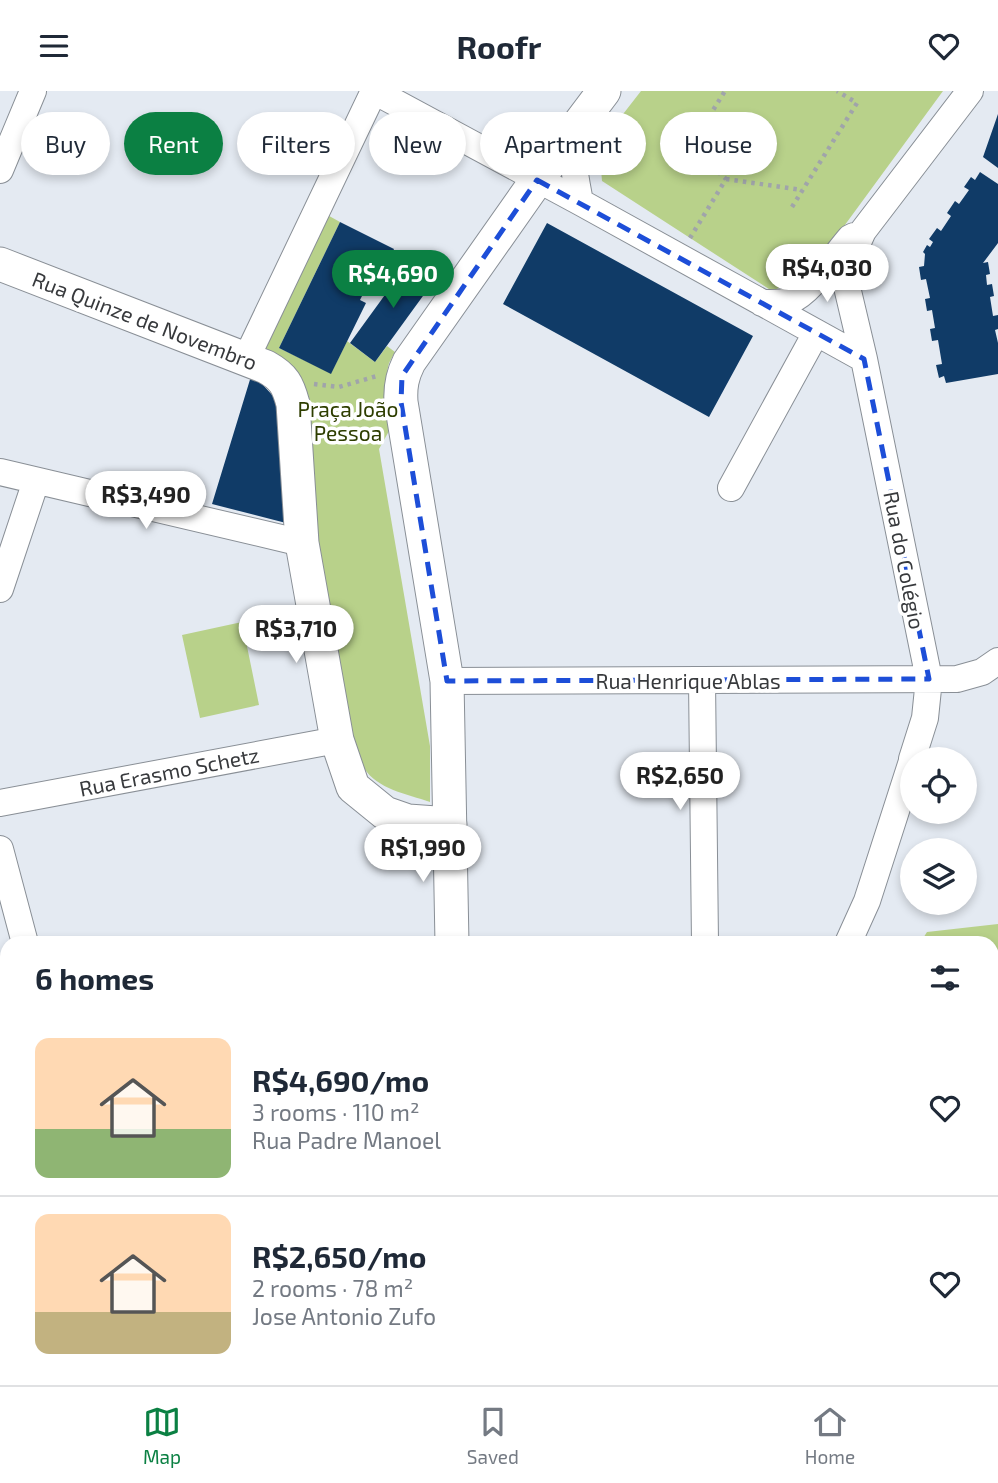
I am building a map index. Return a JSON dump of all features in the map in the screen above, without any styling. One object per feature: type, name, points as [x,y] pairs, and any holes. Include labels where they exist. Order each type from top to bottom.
[{"type":"main road","points":[[587,112],[604,91]]},
{"type":"main road","points":[[452,936],[447,681],[400,389],[402,376],[409,362],[541,175]]},
{"type":"main road","name":"Rua Quinze de Novembro","points":[[0,264],[246,359],[278,373],[286,383]]},
{"type":"main road","points":[[286,383],[293,404],[302,543],[337,740],[353,787],[385,814],[408,821],[450,824]]},
{"type":"street","points":[[0,170],[33,91]]},
{"type":"street","points":[[246,359],[374,91],[864,359]]},
{"type":"street","points":[[762,303],[792,300],[806,291],[850,238],[863,231],[970,91]]},
{"type":"street","points":[[574,175],[580,202]]},
{"type":"street","name":"Rua do Colégio","points":[[863,231],[850,260],[847,288],[929,679],[925,718],[916,747]]},
{"type":"street","points":[[732,488],[817,333]]},
{"type":"street","points":[[0,472],[302,543]]},
{"type":"street","points":[[0,589],[36,481]]},
{"type":"street","name":"Rua Henrique Ablas","points":[[447,681],[957,679],[982,672],[998,661]]},
{"type":"street","points":[[702,680],[705,936]]},
{"type":"street","name":"Rua Erasmo Schetz","points":[[0,803],[337,740]]},
{"type":"street","name":"Rua do Colégio","points":[[851,936],[867,901],[900,798]]},
{"type":"street","points":[[0,849],[23,936]]},
{"type":"path","points":[[725,91],[690,147],[726,179],[802,190]]},
{"type":"path","points":[[792,207],[857,103],[837,91]]},
{"type":"path","points":[[678,256],[726,179]]},
{"type":"path","points":[[286,383],[296,380],[339,387],[387,372],[402,376]]},
{"type":"highlighted area","points":[[537,180],[864,359],[929,679],[447,681],[401,402],[402,376]]},
{"type":"green space","points":[[641,91],[943,91],[809,274],[772,291],[602,181],[602,175],[646,175],[646,112],[625,112]]},
{"type":"green space","name":"Praça João Pessoa","points":[[322,212],[340,222],[279,348],[331,373],[347,341],[375,362],[387,346],[395,352],[387,372],[389,431],[379,449],[430,746],[430,802],[393,790],[377,781],[364,768],[356,752],[318,545],[306,408],[257,353]]},
{"type":"green space","points":[[242,622],[259,705],[200,718],[182,635]]},
{"type":"green space","points":[[998,924],[998,936],[924,936],[927,932]]},
{"type":"building","points":[[998,114],[998,168],[983,157]]},
{"type":"building","points":[[980,172],[998,184],[998,243],[983,263],[988,262],[990,274],[986,275],[987,285],[992,284],[994,296],[990,297],[993,316],[998,315],[998,329],[995,330],[998,343],[998,374],[946,383],[944,376],[939,378],[936,365],[942,364],[938,340],[932,341],[930,329],[935,328],[932,310],[927,311],[925,299],[930,298],[926,279],[921,280],[919,267],[924,266],[923,252],[927,245],[930,247],[933,242],[929,239],[937,228],[941,231],[951,216],[947,213],[955,201],[959,204],[969,190],[964,187],[971,177],[975,180]]},
{"type":"building","points":[[340,222],[394,249],[387,266],[379,262],[360,300],[366,303],[331,374],[279,348]]},
{"type":"building","points":[[547,223],[753,336],[709,417],[503,304]]},
{"type":"building","points":[[411,259],[436,278],[375,362],[350,343]]},
{"type":"building","points":[[252,373],[286,410],[286,523],[212,504]]}]
